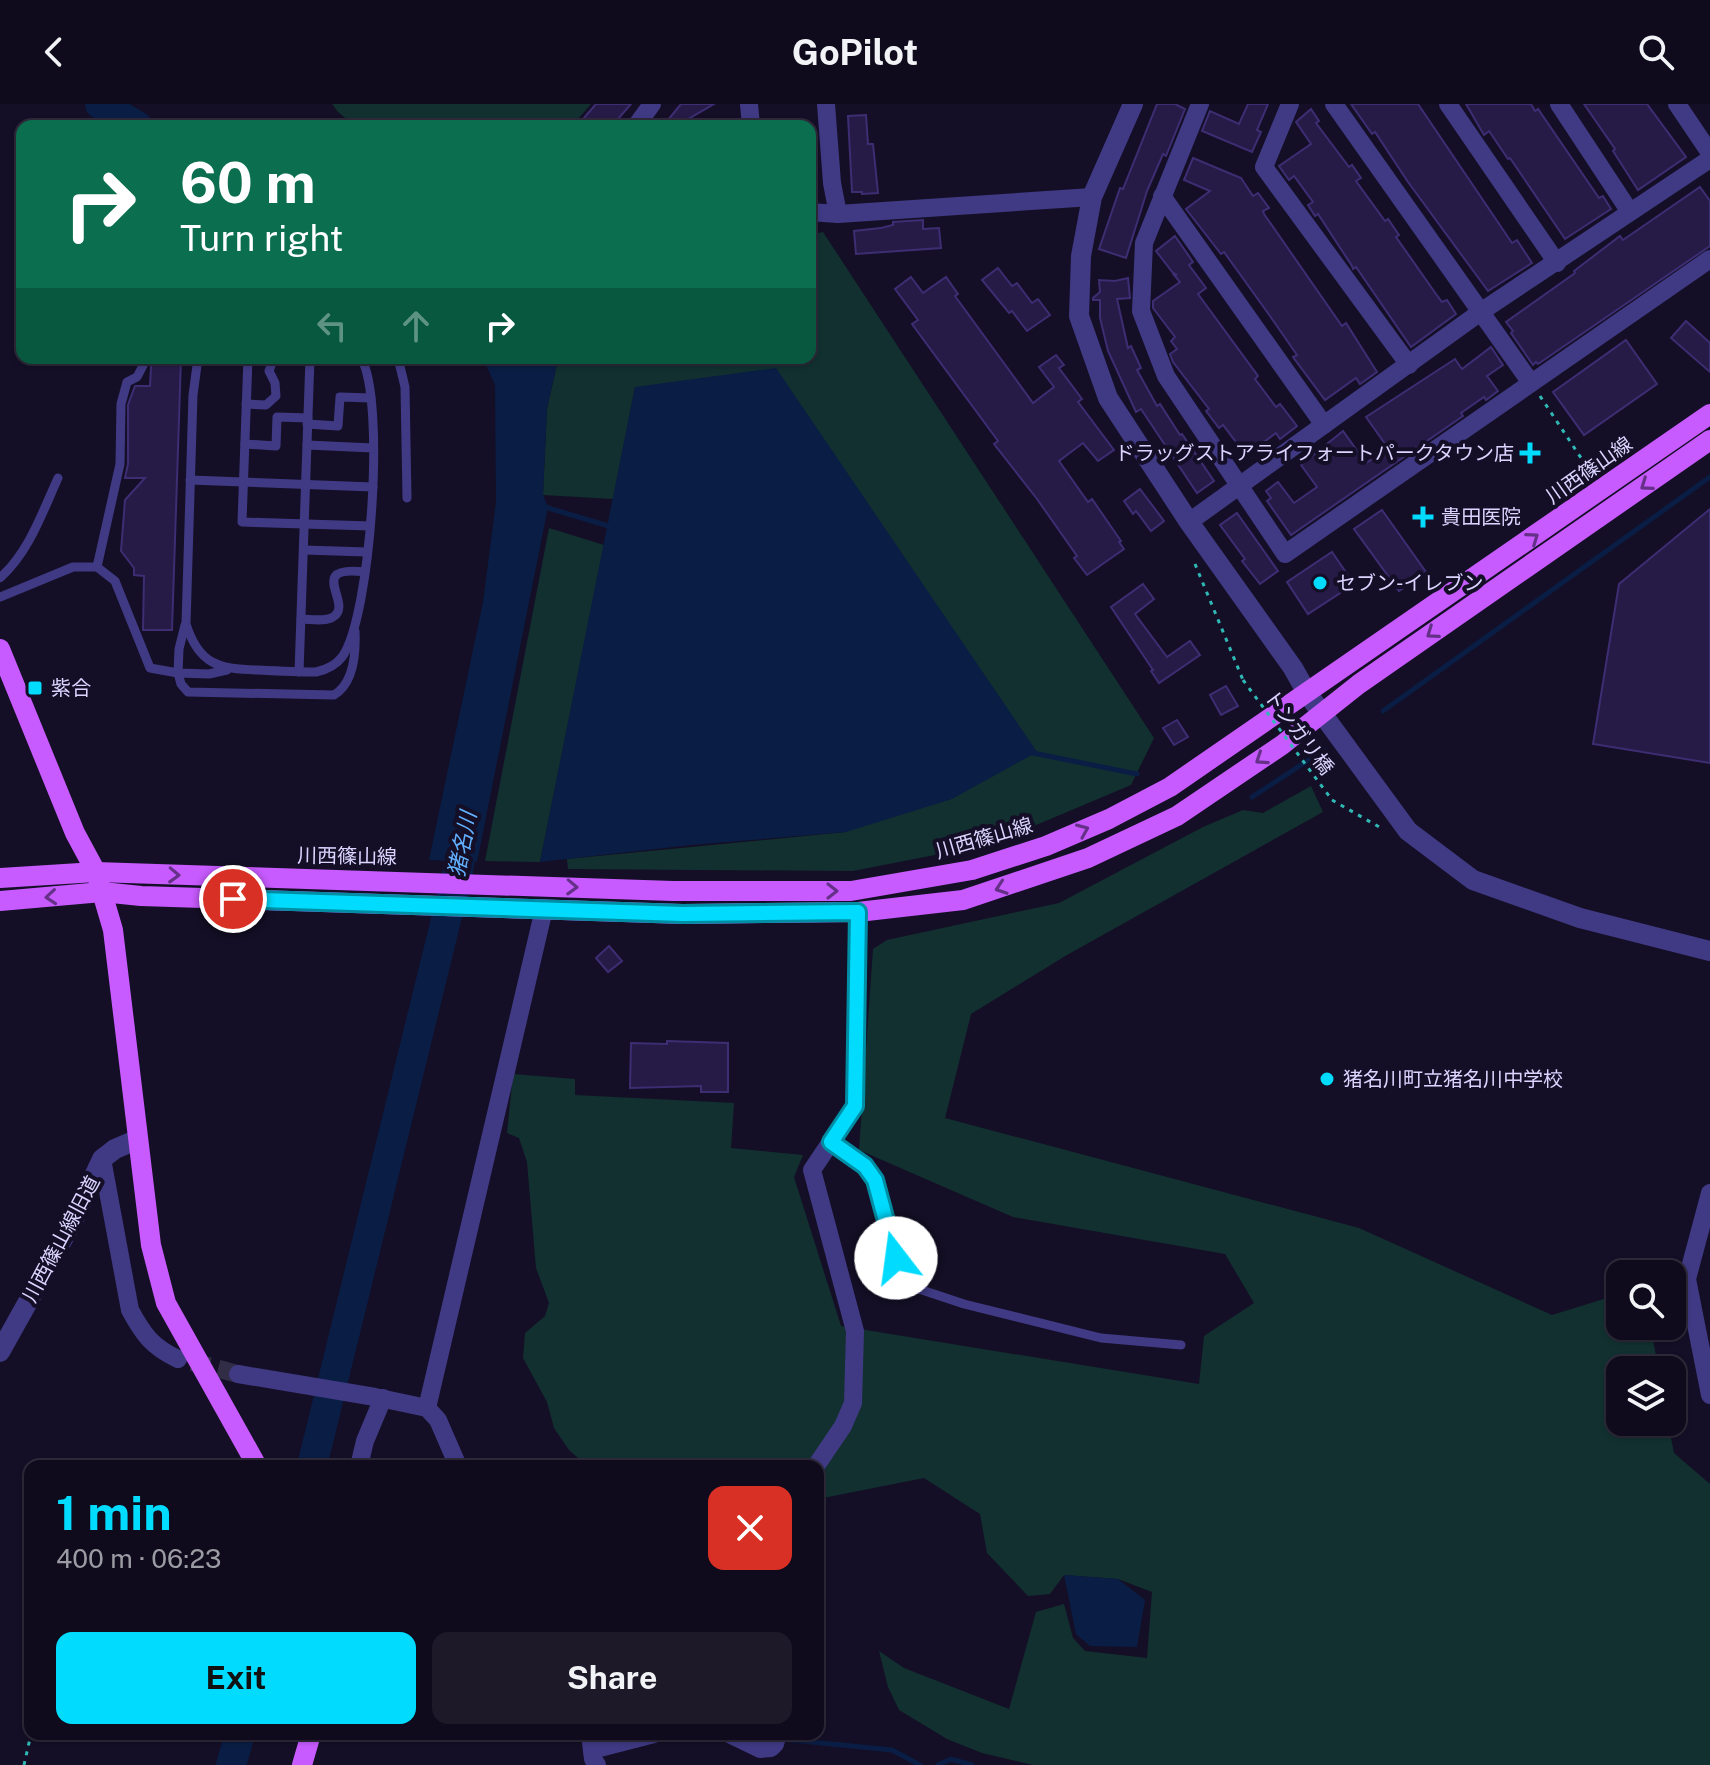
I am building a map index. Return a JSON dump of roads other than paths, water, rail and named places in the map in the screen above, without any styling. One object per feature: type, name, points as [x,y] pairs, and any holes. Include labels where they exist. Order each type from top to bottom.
[{"type":"main road","name":"川西篠山線","points":[[99,882],[394,881],[673,891],[851,891],[972,870],[1046,846],[1170,787],[1710,414]]},
{"type":"main road","points":[[0,878],[99,882],[141,896],[683,914],[858,912],[963,900],[1088,858],[1177,816],[1324,714],[1359,684],[1710,440]]},
{"type":"main road","points":[[0,649],[75,833],[99,882],[113,930],[136,1140],[151,1245],[166,1303],[254,1460]]},
{"type":"main road","points":[[0,901],[99,882]]},
{"type":"main road","points":[[302,1765],[309,1740]]},
{"type":"street","points":[[826,104],[832,183],[838,214]]},
{"type":"street","points":[[1133,104],[1092,197],[1081,256],[1079,316],[1108,398],[1189,522],[1293,668],[1307,693],[1408,831],[1473,880],[1580,918],[1710,951]]},
{"type":"street","points":[[1200,104],[1144,243],[1141,311],[1166,376],[1285,554],[1710,259]]},
{"type":"street","points":[[1290,104],[1264,167],[1409,365]]},
{"type":"street","points":[[1334,104],[1531,383]]},
{"type":"street","points":[[1448,104],[1557,263]]},
{"type":"street","points":[[1559,104],[1630,212]]},
{"type":"street","points":[[1189,522],[1482,311],[1557,263],[1710,156],[1677,104]]},
{"type":"street","points":[[1162,196],[1324,425]]},
{"type":"street","points":[[816,212],[838,214],[1092,197]]},
{"type":"street","points":[[427,1408],[544,909]]},
{"type":"street","points":[[820,1460],[843,1426],[853,1403],[855,1331],[812,1170],[855,1106],[858,912]]},
{"type":"street","name":"川西篠山線旧道","points":[[0,1352],[73,1221],[102,1159],[136,1140]]},
{"type":"street","points":[[102,1159],[130,1310],[142,1331],[160,1351],[178,1359]]},
{"type":"street","points":[[1710,1193],[1687,1279],[1710,1395]]},
{"type":"street","points":[[238,1374],[427,1408],[438,1420],[455,1460]]},
{"type":"street","points":[[360,1460],[379,1398]]},
{"type":"street","points":[[593,1750],[631,1740]]},
{"type":"street","points":[[741,1740],[760,1749],[771,1748],[776,1740]]},
{"type":"lane","points":[[97,567],[120,464],[121,404],[127,382],[137,377],[144,364]]},
{"type":"lane","points":[[197,364],[193,395],[186,624],[179,649],[181,684],[188,692],[334,695],[344,689],[349,678],[370,526],[373,448],[371,398],[365,364]]},
{"type":"lane","points":[[248,364],[242,522],[370,526]]},
{"type":"lane","points":[[246,404],[266,405],[276,396],[275,383],[269,371],[272,364]]},
{"type":"lane","points":[[299,672],[310,364]]},
{"type":"lane","points":[[399,364],[405,387],[407,498]]},
{"type":"lane","points":[[245,444],[276,446],[277,417],[338,426],[340,397],[371,398]]},
{"type":"lane","points":[[307,445],[373,448]]},
{"type":"lane","points":[[0,578],[12,567],[32,536],[58,478]]},
{"type":"lane","points":[[190,480],[373,487]]},
{"type":"lane","points":[[304,550],[367,552]]},
{"type":"lane","points":[[0,597],[73,567],[97,567],[115,581],[150,668],[178,673],[200,674],[230,669],[316,672],[342,657],[355,628]]},
{"type":"lane","points":[[301,619],[330,619],[336,615],[340,607],[333,587],[334,579],[349,570],[365,572]]},
{"type":"lane","points":[[186,624],[198,651],[207,660],[230,669]]},
{"type":"lane","points":[[200,674],[203,683],[212,692]]},
{"type":"lane","points":[[831,1142],[865,1166],[875,1180],[904,1284],[964,1304],[1101,1338],[1181,1345]]},
{"type":"water","points":[[486,364],[557,364],[547,409],[543,495],[548,507],[477,862],[429,860],[483,602],[496,502],[495,385]]},
{"type":"water","points":[[776,368],[1037,752],[952,799],[846,832],[540,862],[635,387]]},
{"type":"water","points":[[1064,1575],[1118,1579],[1145,1600],[1137,1647],[1090,1646],[1076,1634]]},
{"type":"waterway","name":"猪名川","points":[[100,104],[127,120]]},
{"type":"waterway","points":[[1383,711],[1710,477]]},
{"type":"waterway","points":[[545,507],[612,527]]},
{"type":"waterway","points":[[1252,797],[1324,750]]},
{"type":"waterway","points":[[1028,752],[1137,774]]},
{"type":"waterway","name":"猪名川","points":[[313,1460],[458,871],[466,822]]},
{"type":"waterway","name":"猪名川","points":[[231,1765],[238,1740]]},
{"type":"waterway","points":[[791,1740],[892,1750],[920,1765]]},
{"type":"waterway","points":[[938,1765],[951,1759],[972,1765]]},
{"type":"tunnel","points":[[192,1362],[238,1374]]},
{"type":"place","name":"ドラッグストアライフォートパークタウン店","points":[[1530,453]]},
{"type":"place","name":"貴田医院","points":[[1423,517]]},
{"type":"place","name":"セブン-イレブン","points":[[1320,583]]},
{"type":"place","name":"紫合","points":[[35,688]]},
{"type":"place","name":"猪名川町立猪名川中学校","points":[[1327,1079]]}]
